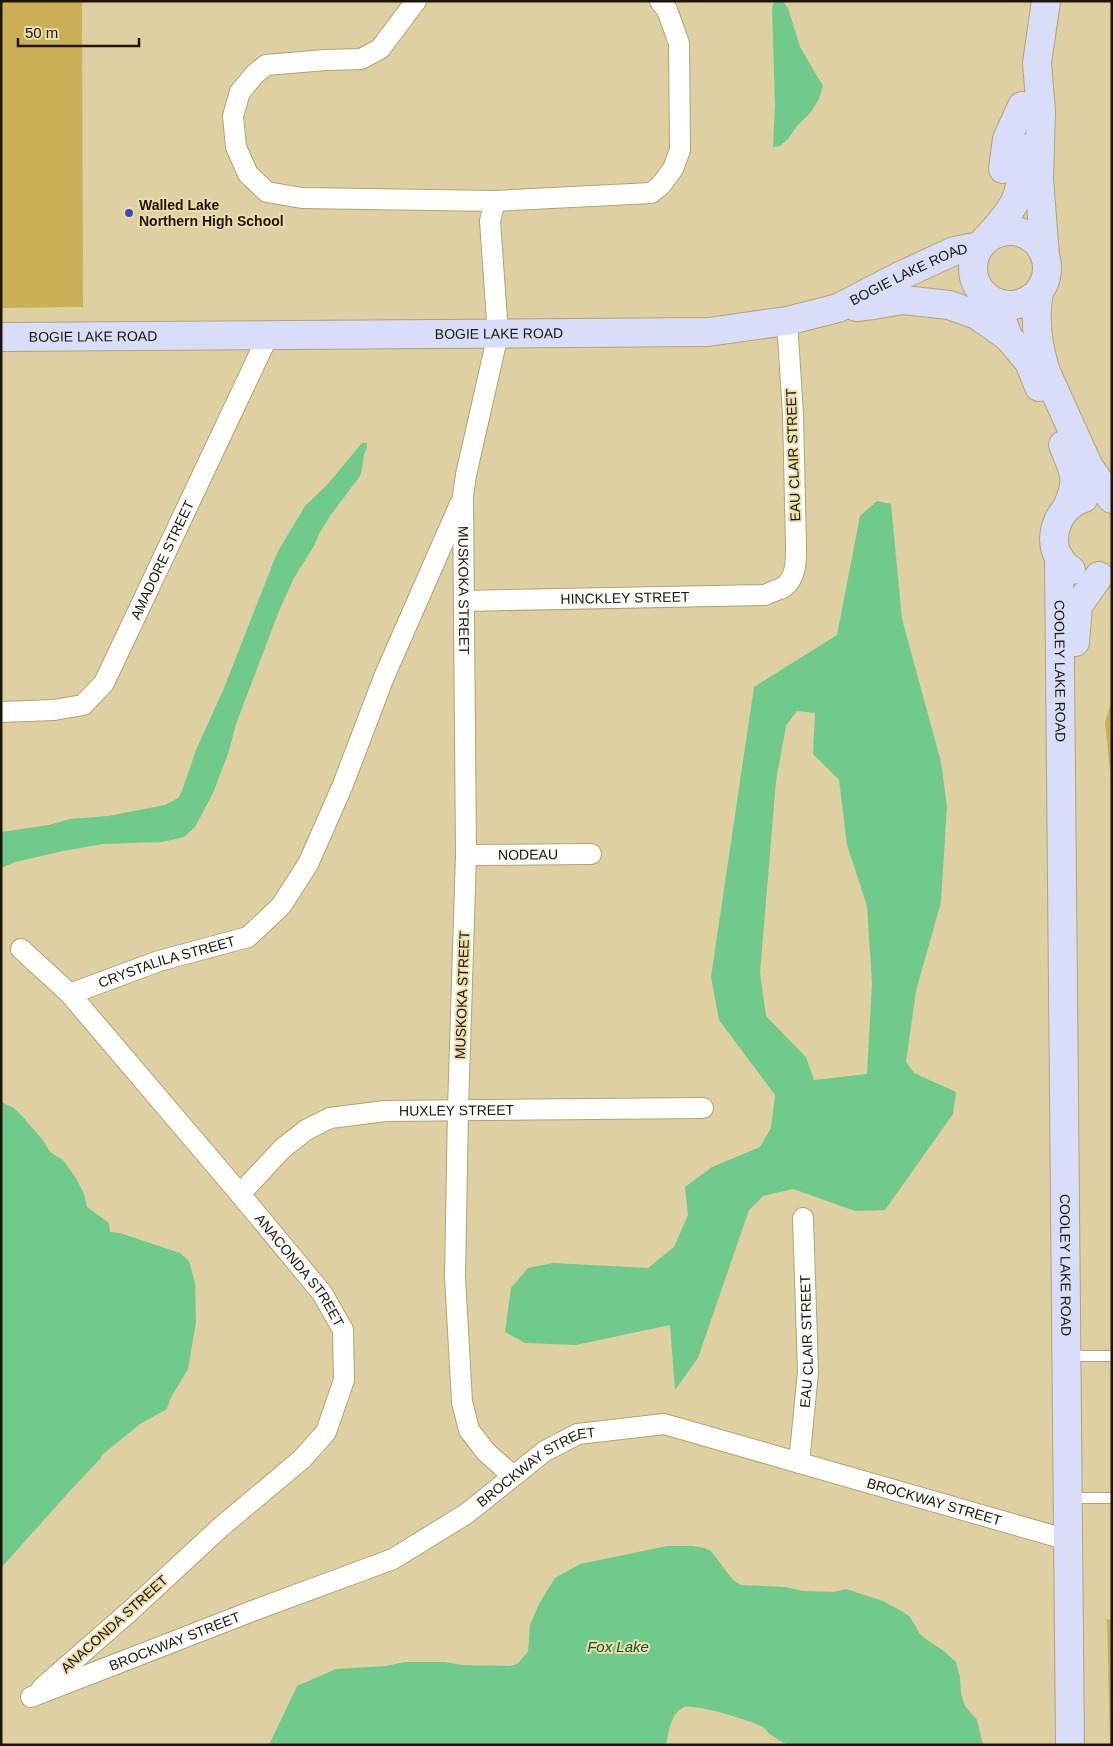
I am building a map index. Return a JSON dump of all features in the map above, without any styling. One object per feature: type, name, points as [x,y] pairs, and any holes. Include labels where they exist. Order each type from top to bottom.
[{"type":"main road","name":"BOGIE LAKE ROAD","points":[[1,337],[708,332],[787,321],[838,308],[954,251],[983,243],[1001,223],[1016,199],[1020,183],[1022,106],[1037,63],[1046,1]]},
{"type":"main road","name":"BOGIE LAKE ROAD","points":[[1037,63],[1041,112],[1039,179],[1045,256]]},
{"type":"main road","points":[[954,251],[975,232],[994,204],[1001,185],[1007,139],[1022,106]]},
{"type":"main road","points":[[1008,337],[990,299],[978,287],[974,277],[973,266],[975,255],[983,243],[996,234],[1008,231],[1020,232],[1031,237],[1040,245],[1045,256],[1047,268],[1045,281],[1039,292],[1036,309],[1042,358],[1046,372],[1089,467],[1112,500]]},
{"type":"main road","name":"BOGIE LAKE ROAD","points":[[903,300],[924,290],[942,286],[964,290],[990,299]]},
{"type":"main road","points":[[990,299],[1007,305],[1019,304],[1030,300],[1039,292]]},
{"type":"main road","points":[[838,308],[873,306],[903,300],[949,305],[977,315],[1008,337],[1029,362],[1075,474],[1075,490],[1068,507]]},
{"type":"main road","points":[[1068,507],[1077,500],[1090,497],[1112,500]]},
{"type":"main road","name":"COOLEY LAKE ROAD","points":[[1068,507],[1058,517],[1054,530],[1054,544],[1059,557],[1070,1745]]},
{"type":"main road","points":[[1059,557],[1067,568],[1079,574],[1092,577],[1105,574]]},
{"type":"main road","name":"COOLEY LAKE ROAD","points":[[1062,783],[1078,606],[1105,574]]},
{"type":"street","points":[[416,1],[380,49],[361,60],[326,60],[266,66],[255,74],[240,92],[233,116],[236,147],[248,174],[266,192],[302,198],[495,201],[651,193],[661,185],[673,169],[680,150],[679,43],[667,10],[660,1]]},
{"type":"street","name":"MUSKOKA STREET","points":[[495,201],[490,221],[498,334],[466,475],[463,496],[466,855],[458,1109],[456,1276],[462,1402],[469,1430],[486,1452],[513,1476]]},
{"type":"street","name":"EAU CLAIR STREET","points":[[784,586],[791,577],[795,566],[796,545],[793,415],[787,321]]},
{"type":"street","name":"AMADORE STREET","points":[[1,712],[54,710],[83,705],[104,683],[268,336]]},
{"type":"street","name":"MUSKOKA STREET","points":[[326,824],[384,677],[463,496]]},
{"type":"street","name":"HINCKLEY STREET","points":[[464,601],[765,595],[784,586]]},
{"type":"street","name":"CRYSTALILA STREET","points":[[70,994],[159,961],[248,936],[280,906],[308,864],[326,824]]},
{"type":"street","name":"NODEAU","points":[[466,855],[591,854]]},
{"type":"street","name":"ANACONDA STREET","points":[[21,949],[70,994],[240,1194],[322,1294],[343,1330],[344,1380],[326,1432],[302,1459],[222,1526],[129,1612],[31,1698]]},
{"type":"street","name":"HUXLEY STREET","points":[[240,1194],[283,1148],[306,1130],[330,1118],[385,1111],[458,1109],[703,1108]]},
{"type":"street","name":"EAU CLAIR STREET","points":[[799,1463],[808,1372],[803,1218]]},
{"type":"street","name":"BROCKWAY STREET","points":[[31,1698],[255,1610],[394,1559],[466,1514],[545,1451],[578,1434],[664,1424],[1068,1540]]},
{"type":"lane","points":[[1066,1356],[1112,1356]]},
{"type":"lane","points":[[1067,1498],[1112,1498]]},
{"type":"shaded area","points":[[1,1],[82,1],[83,307],[1,308]]},
{"type":"shaded area","points":[[1112,700],[1112,790],[1105,722]]},
{"type":"shaded area","points":[[1107,1619],[1112,1620],[1112,1745],[1110,1745]]},
{"type":"water","points":[[775,1],[782,1],[788,8],[800,47],[823,86],[819,99],[811,112],[797,126],[788,139],[780,146],[773,147],[775,105],[772,7]]},
{"type":"water","points":[[362,443],[367,443],[367,448],[360,476],[330,516],[294,578],[279,611],[236,724],[229,751],[213,793],[195,827],[184,837],[162,842],[103,844],[15,862],[1,868],[1,832],[49,825],[70,819],[108,816],[165,805],[178,798],[277,553],[305,506],[327,485]]},
{"type":"water","points":[[877,501],[891,504],[902,619],[941,762],[947,806],[941,902],[916,991],[906,1062],[914,1073],[956,1092],[953,1114],[885,1210],[855,1211],[793,1189],[763,1196],[749,1210],[698,1358],[675,1390],[670,1325],[576,1345],[525,1343],[505,1332],[511,1288],[528,1268],[553,1263],[648,1268],[674,1247],[688,1215],[685,1187],[712,1167],[760,1147],[771,1128],[775,1095],[719,1020],[711,977],[754,687],[837,635],[860,516]],"holes":[[[797,711],[815,713],[813,754],[839,780],[847,845],[867,906],[872,983],[867,1074],[814,1080],[806,1057],[766,1016],[760,973],[776,781],[786,726]]]},
{"type":"water","points":[[1,1102],[14,1108],[42,1139],[50,1152],[63,1160],[76,1178],[84,1194],[87,1207],[109,1223],[110,1232],[120,1233],[180,1253],[189,1261],[195,1283],[196,1322],[188,1369],[170,1399],[167,1409],[140,1424],[102,1455],[1,1568]]},
{"type":"water","name":"Fox Lake","points":[[667,1546],[692,1546],[711,1551],[733,1580],[741,1585],[786,1587],[803,1591],[834,1592],[846,1589],[883,1601],[903,1612],[910,1617],[920,1634],[956,1662],[960,1677],[961,1694],[965,1706],[977,1720],[983,1745],[788,1745],[757,1724],[724,1713],[690,1706],[684,1707],[676,1714],[671,1724],[666,1745],[269,1745],[297,1686],[336,1669],[385,1666],[405,1662],[445,1662],[462,1665],[510,1666],[517,1664],[528,1652],[530,1625],[539,1604],[555,1578],[580,1564]]},
{"type":"place","name":"Walled Lake Northern High School","points":[[129,213]]}]
